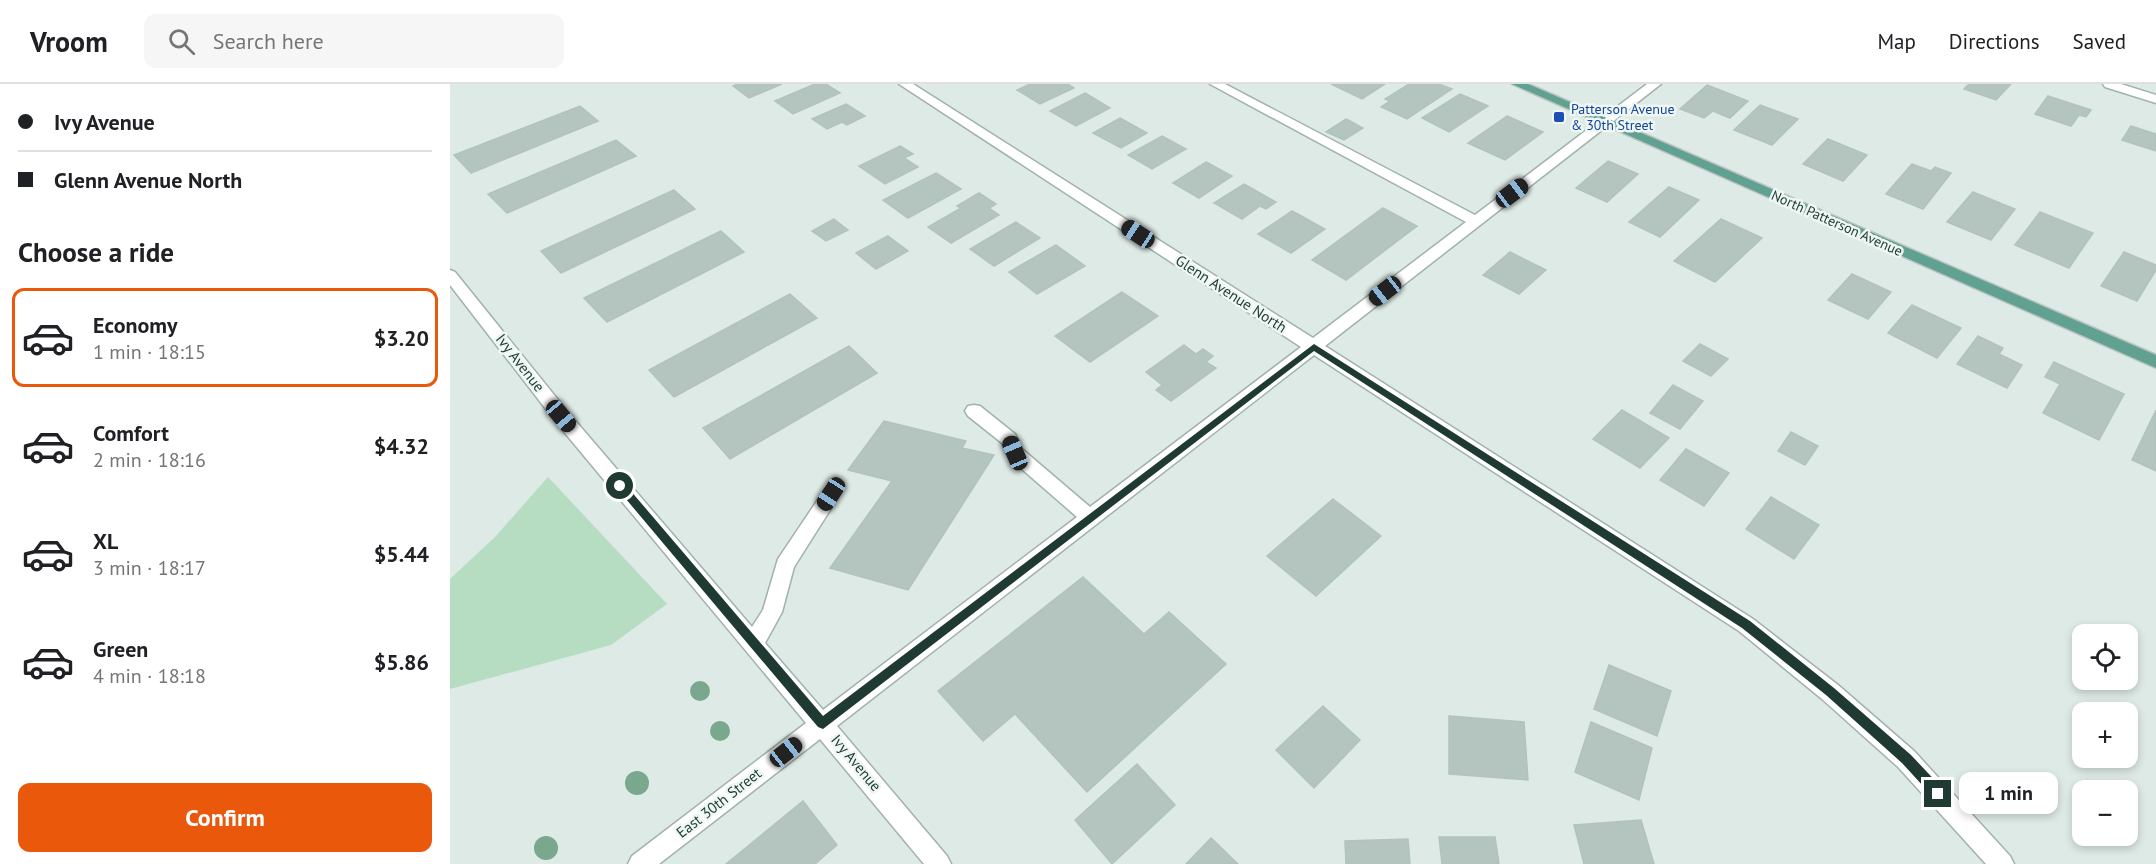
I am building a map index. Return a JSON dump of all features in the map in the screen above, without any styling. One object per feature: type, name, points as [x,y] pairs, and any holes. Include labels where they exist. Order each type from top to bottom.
[{"type":"main road","name":"North Patterson Avenue","points":[[1518,84],[2156,362]]},
{"type":"street","name":"Glenn Avenue North","points":[[905,84],[1746,625],[1830,692],[1906,759],[2002,864]]},
{"type":"street","points":[[1216,84],[1475,221]]},
{"type":"street","name":"East 30th Street","points":[[640,864],[1655,84]]},
{"type":"street","points":[[2109,84],[2156,99]]},
{"type":"street","name":"Ivy Avenue","points":[[450,274],[561,416],[823,723],[939,864]]},
{"type":"street","points":[[974,411],[1009,439],[1015,453],[1090,518]]},
{"type":"street","points":[[754,643],[772,612],[784,565],[831,494]]},
{"type":"green space","points":[[548,477],[667,604],[611,645],[450,689],[450,579],[496,536]]},
{"type":"building","points":[[782,84],[749,98],[733,86]]},
{"type":"building","points":[[815,84],[826,84],[840,93],[793,114],[775,101]]},
{"type":"building","points":[[1030,84],[1068,84],[1074,88],[1040,104],[1017,90]]},
{"type":"building","points":[[1331,84],[1385,84],[1362,99]]},
{"type":"building","points":[[1409,84],[1439,84],[1452,89],[1407,119],[1381,107],[1390,101],[1385,99]]},
{"type":"building","points":[[1969,84],[2011,84],[1996,100],[1964,89]]},
{"type":"building","points":[[1707,85],[1748,101],[1730,118],[1713,111],[1704,118],[1680,109]]},
{"type":"building","points":[[1085,93],[1110,108],[1076,126],[1050,111]]},
{"type":"building","points":[[1460,94],[1488,106],[1449,132],[1422,118]]},
{"type":"building","points":[[2048,96],[2091,110],[2086,117],[2079,115],[2071,126],[2035,114]]},
{"type":"building","points":[[846,104],[865,116],[847,125],[842,122],[827,129],[812,119]]},
{"type":"building","points":[[1760,105],[1798,119],[1772,145],[1734,130]]},
{"type":"building","points":[[580,106],[598,121],[471,173],[454,155]]},
{"type":"building","points":[[1507,116],[1543,132],[1505,160],[1468,143]]},
{"type":"building","points":[[1120,118],[1147,133],[1121,148],[1093,133]]},
{"type":"building","points":[[1346,119],[1363,128],[1344,140],[1326,132]]},
{"type":"building","points":[[2131,126],[2156,134],[2156,151],[2122,140]]},
{"type":"building","points":[[1162,136],[1186,149],[1152,169],[1128,155]]},
{"type":"building","points":[[1828,139],[1867,155],[1843,181],[1803,164]]},
{"type":"building","points":[[616,140],[636,156],[507,213],[488,194]]},
{"type":"building","points":[[900,146],[913,154],[904,158],[918,167],[885,184],[859,166]]},
{"type":"building","points":[[1608,161],[1638,174],[1607,202],[1576,188]]},
{"type":"building","points":[[1206,162],[1232,176],[1199,198],[1173,183]]},
{"type":"building","points":[[1912,164],[1931,171],[1935,167],[1951,173],[1923,209],[1886,194]]},
{"type":"building","points":[[936,173],[961,189],[908,218],[883,200]]},
{"type":"building","points":[[1244,184],[1276,202],[1266,209],[1260,206],[1242,219],[1214,203]]},
{"type":"building","points":[[1669,187],[1699,200],[1660,237],[1629,222]]},
{"type":"building","points":[[674,190],[695,209],[561,273],[541,251]]},
{"type":"building","points":[[1973,192],[2015,209],[1991,240],[1947,222]]},
{"type":"building","points":[[979,193],[996,204],[989,208],[999,215],[951,243],[928,227],[961,208],[957,206]]},
{"type":"building","points":[[1383,208],[1417,226],[1346,280],[1312,260]]},
{"type":"building","points":[[1292,211],[1325,229],[1291,253],[1258,234]]},
{"type":"building","points":[[2040,212],[2093,233],[2069,268],[2015,245]]},
{"type":"building","points":[[834,219],[848,230],[826,241],[812,231]]},
{"type":"building","points":[[1721,219],[1762,238],[1715,282],[1674,261]]},
{"type":"building","points":[[1016,222],[1040,238],[994,266],[970,249]]},
{"type":"building","points":[[721,231],[744,252],[607,322],[584,298]]},
{"type":"building","points":[[888,236],[908,251],[876,269],[856,253]]},
{"type":"building","points":[[1056,245],[1085,266],[1037,294],[1009,272]]},
{"type":"building","points":[[1510,252],[1546,270],[1519,294],[1483,275]]},
{"type":"building","points":[[2124,252],[2156,265],[2156,270],[2137,301],[2101,286]]},
{"type":"building","points":[[1852,274],[1891,292],[1868,319],[1828,300]]},
{"type":"building","points":[[1122,292],[1158,316],[1090,362],[1055,336]]},
{"type":"building","points":[[790,294],[817,318],[674,397],[649,370]]},
{"type":"building","points":[[1912,305],[1961,328],[1937,358],[1888,333]]},
{"type":"building","points":[[1978,336],[2003,348],[1999,354],[2022,365],[2007,388],[1957,364]]},
{"type":"building","points":[[1700,344],[1728,359],[1711,376],[1683,361]]},
{"type":"building","points":[[1184,345],[1196,354],[1203,349],[1213,356],[1206,362],[1216,368],[1171,401],[1156,390],[1162,385],[1146,372]]},
{"type":"building","points":[[849,346],[877,373],[730,459],[703,428]]},
{"type":"building","points":[[2054,362],[2124,394],[2099,440],[2043,413],[2060,384],[2045,377]]},
{"type":"building","points":[[1673,385],[1703,401],[1680,429],[1650,413]]},
{"type":"building","points":[[1622,410],[1669,438],[1640,468],[1593,439]]},
{"type":"building","points":[[2156,410],[2156,471],[2132,460]]},
{"type":"building","points":[[884,421],[966,441],[962,448],[994,455],[908,590],[830,568],[892,481],[848,470]]},
{"type":"building","points":[[1791,432],[1818,446],[1805,465],[1778,451]]},
{"type":"building","points":[[1686,449],[1729,473],[1704,506],[1660,480]]},
{"type":"building","points":[[1771,497],[1819,525],[1794,559],[1746,529]]},
{"type":"building","points":[[1333,499],[1381,536],[1316,596],[1267,556]]},
{"type":"building","points":[[1083,577],[1144,634],[1169,612],[1226,664],[1087,792],[1015,714],[983,741],[938,691]]},
{"type":"building","points":[[1609,665],[1671,691],[1657,736],[1594,709]]},
{"type":"building","points":[[1323,706],[1360,740],[1314,788],[1276,750]]},
{"type":"building","points":[[1449,716],[1524,722],[1528,780],[1449,774]]},
{"type":"building","points":[[1591,722],[1652,748],[1639,800],[1575,772]]},
{"type":"building","points":[[1137,764],[1175,805],[1112,864],[1075,820]]},
{"type":"building","points":[[803,801],[837,845],[815,864],[726,864]]},
{"type":"building","points":[[1641,820],[1654,864],[1584,864],[1574,825]]},
{"type":"building","points":[[1439,837],[1495,837],[1499,864],[1442,864]]},
{"type":"building","points":[[1211,838],[1238,864],[1186,864]]},
{"type":"building","points":[[1408,839],[1410,864],[1346,864],[1345,841]]},
{"type":"place","name":"Patterson Avenue & 30th Street","points":[[1559,117]]},
{"type":"route","points":[[620,486],[823,723],[1314,347],[1746,625],[1830,692],[1906,759],[1938,794]]}]
